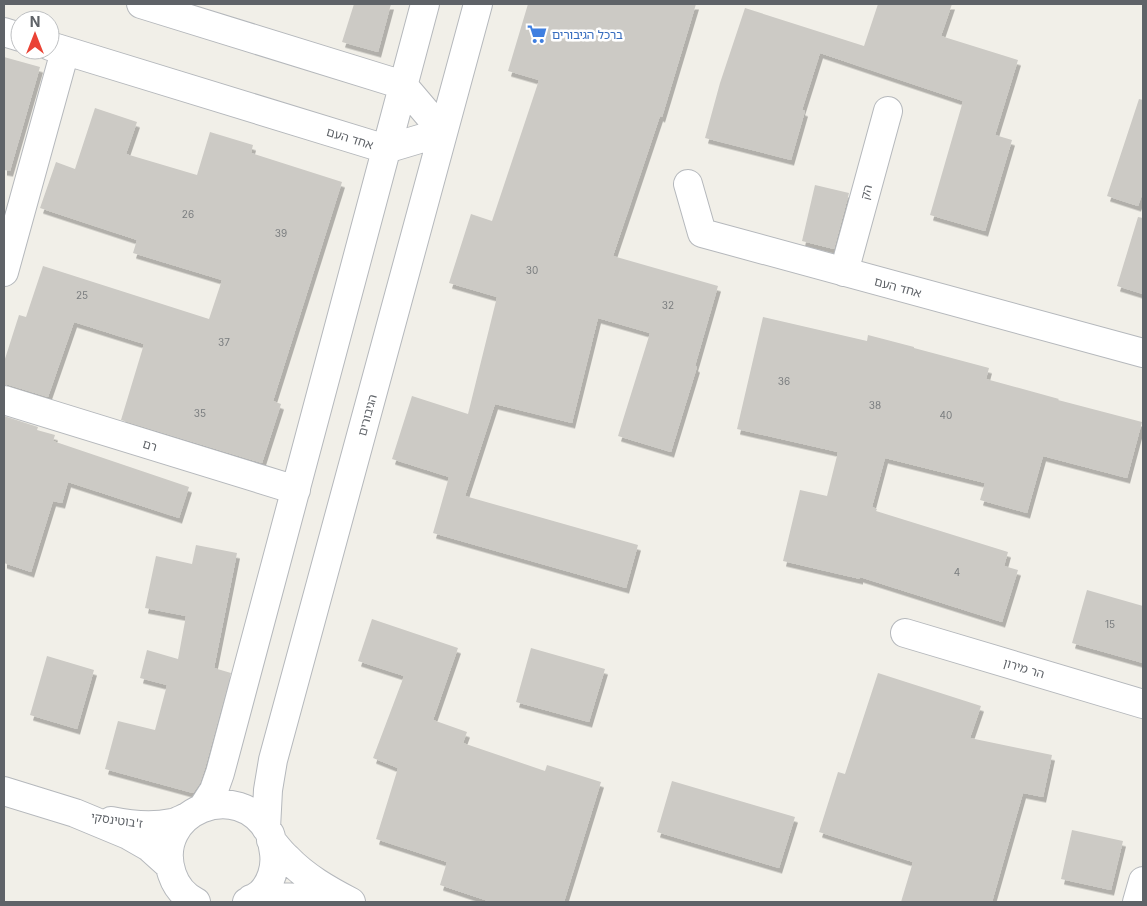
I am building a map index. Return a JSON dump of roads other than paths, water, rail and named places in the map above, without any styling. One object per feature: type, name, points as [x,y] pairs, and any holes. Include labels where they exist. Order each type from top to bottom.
[{"type":"street","points":[[140,4],[403,85],[443,132]]},
{"type":"street","points":[[191,901],[175,883],[169,865],[170,847],[175,831],[214,790],[220,773],[425,4]]},
{"type":"street","name":"הגיבורים","points":[[249,901],[260,894],[271,879],[275,861],[269,834],[268,790],[273,760],[478,4]]},
{"type":"street","name":"אחד העם","points":[[60,50],[386,149],[443,132]]},
{"type":"street","points":[[4,272],[55,60]]},
{"type":"street","name":"הק","points":[[844,272],[888,111]]},
{"type":"street","name":"אחד העם","points":[[688,184],[702,233],[1143,352]]},
{"type":"street","name":"רם","points":[[4,400],[296,490]]},
{"type":"street","name":"הר מירון","points":[[905,633],[1143,704]]},
{"type":"street","name":"ז'בוטינסקי","points":[[4,791],[75,813],[136,825],[173,823],[215,804],[234,805],[246,809],[260,820],[269,834]]},
{"type":"street","name":"ז'בוטינסקי","points":[[75,813],[128,835],[149,847],[169,865]]},
{"type":"street","points":[[269,834],[286,858],[304,874],[351,902]]},
{"type":"street","points":[[1136,902],[1143,881]]},
{"type":"street","points":[[249,901],[283,897],[330,902]]},
{"type":"place","name":"ברכל הגיבורים","points":[[537,34]]}]
